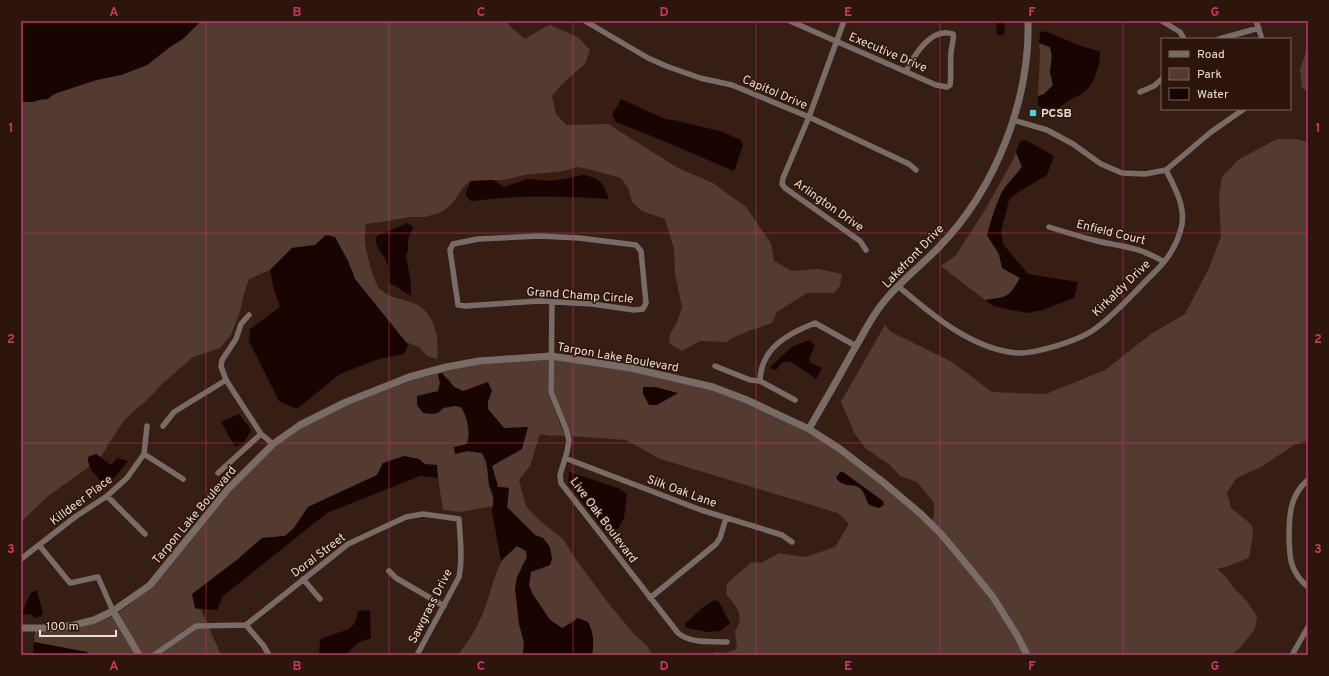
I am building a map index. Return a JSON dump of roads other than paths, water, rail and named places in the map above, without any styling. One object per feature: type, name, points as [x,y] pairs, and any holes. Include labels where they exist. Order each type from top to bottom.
[{"type":"street","name":"Capitol Drive","points":[[585,21],[666,66],[700,78],[732,85],[809,118],[909,164],[916,170]]},
{"type":"street","name":"Executive Drive","points":[[790,21],[942,87],[947,87],[951,80],[950,60],[954,38],[953,34],[949,32],[936,35],[921,47],[906,71]]},
{"type":"street","name":"Arlington Drive","points":[[844,21],[809,118],[783,178],[782,184],[784,188],[860,240],[866,250]]},
{"type":"street","name":"Lakefront Drive","points":[[809,429],[856,346],[882,304],[898,286],[940,246],[967,212],[995,165],[1006,140],[1019,98],[1025,69],[1028,41],[1028,21]]},
{"type":"street","points":[[1162,21],[1180,32],[1183,38]]},
{"type":"street","points":[[1256,21],[1262,38]]},
{"type":"street","points":[[1224,38],[1259,28]]},
{"type":"street","points":[[1140,92],[1154,86],[1161,80]]},
{"type":"street","points":[[1013,120],[1047,130],[1073,144],[1101,164],[1122,173],[1145,174],[1166,170],[1211,132],[1243,110]]},
{"type":"street","name":"Kirkaldy Drive","points":[[898,286],[928,312],[966,336],[999,350],[1018,353],[1034,351],[1073,340],[1092,331],[1115,312],[1164,262],[1177,240],[1182,223],[1182,212],[1178,192],[1166,170]]},
{"type":"street","name":"Enfield Court","points":[[1050,227],[1097,241],[1138,249],[1152,254],[1164,262]]},
{"type":"street","name":"Grand Champ Circle","points":[[540,236],[578,238],[636,245],[641,251],[646,303],[643,309],[634,310],[592,304],[552,302],[506,302],[465,306],[458,305],[450,250],[453,244],[478,239],[540,236]]},
{"type":"street","name":"Live Oak Boulevard","points":[[552,302],[550,392],[566,429],[569,440],[560,475],[561,483],[682,637],[690,640],[727,642]]},
{"type":"street","points":[[249,315],[241,324],[232,347],[222,360],[220,366],[226,380],[261,434],[273,444]]},
{"type":"street","points":[[760,381],[760,372],[767,354],[777,343],[802,328],[815,323],[856,346]]},
{"type":"street","name":"Tarpon Lake Boulevard","points":[[21,628],[52,628],[94,620],[113,611],[150,585],[228,489],[273,444],[300,425],[346,402],[410,377],[446,367],[479,361],[551,356],[631,368],[713,387],[753,402],[809,429],[840,449],[883,482],[921,514],[941,534],[993,597],[1027,655]]},
{"type":"street","points":[[715,366],[750,380],[760,381],[795,400]]},
{"type":"street","points":[[163,426],[174,412],[226,380]]},
{"type":"street","name":"Killdeer Place","points":[[21,559],[39,544],[107,496],[127,478],[144,454],[147,426]]},
{"type":"street","points":[[218,473],[261,434]]},
{"type":"street","points":[[144,454],[183,479]]},
{"type":"street","name":"Silk Oak Lane","points":[[565,458],[701,510],[782,535],[792,542]]},
{"type":"street","points":[[1308,480],[1297,492],[1293,501],[1289,524],[1292,567],[1308,587]]},
{"type":"street","points":[[107,496],[145,534]]},
{"type":"street","name":"Doral Street","points":[[246,625],[348,544],[406,516],[423,514],[459,519]]},
{"type":"street","points":[[650,598],[716,544],[720,538],[726,518]]},
{"type":"street","name":"Sawgrass Drive","points":[[417,655],[459,577],[461,568],[459,519]]},
{"type":"street","points":[[39,544],[70,583],[98,577],[113,611],[139,655]]},
{"type":"street","points":[[389,571],[396,578],[444,606]]},
{"type":"street","points":[[303,579],[320,599]]},
{"type":"street","points":[[154,655],[196,626],[246,625],[263,645],[269,655]]},
{"type":"street","points":[[1292,655],[1308,627]]},
{"type":"water","points":[[21,21],[201,21],[183,39],[147,65],[121,75],[96,80],[57,93],[48,99],[33,102],[21,102]]},
{"type":"water","points":[[996,21],[1005,21],[1004,35],[997,35]]},
{"type":"water","points":[[1045,31],[1100,52],[1096,74],[1088,89],[1053,111],[1045,111],[1038,105],[1038,96],[1044,94],[1053,85],[1050,72],[1052,56],[1050,47],[1039,43],[1040,33]]},
{"type":"water","points":[[621,99],[665,119],[720,131],[741,140],[743,145],[734,171],[616,122],[612,115]]},
{"type":"water","points":[[1026,140],[1054,156],[1047,175],[1017,193],[1009,200],[1001,232],[1003,244],[1028,274],[1078,282],[1074,298],[1043,310],[1027,313],[993,306],[985,300],[1007,295],[1020,278],[1002,268],[999,254],[987,235],[995,208],[1002,192],[1022,167],[1016,152],[1020,141]]},
{"type":"water","points":[[583,175],[598,180],[603,185],[609,199],[540,197],[471,201],[465,195],[471,181],[493,180],[504,187],[528,179],[547,181]]},
{"type":"water","points":[[407,223],[413,227],[408,240],[408,251],[406,256],[411,283],[411,296],[389,283],[387,263],[376,243],[377,236]]},
{"type":"water","points":[[326,235],[335,237],[348,261],[355,279],[408,345],[404,354],[379,359],[340,374],[297,409],[279,401],[249,341],[250,329],[280,307],[274,290],[270,270],[292,248],[315,245]]},
{"type":"water","points":[[810,340],[815,346],[809,362],[822,368],[816,379],[790,361],[782,363],[776,370],[769,368],[793,346]]},
{"type":"water","points":[[442,373],[454,387],[463,391],[488,382],[492,391],[488,401],[488,409],[504,428],[528,427],[522,449],[492,466],[498,487],[509,488],[507,507],[535,535],[543,538],[550,547],[552,559],[550,565],[531,572],[529,585],[532,593],[550,620],[562,628],[578,618],[588,622],[593,638],[592,655],[523,655],[524,642],[519,624],[515,589],[517,577],[527,557],[526,551],[517,546],[501,561],[492,511],[494,497],[489,485],[487,463],[482,453],[468,451],[455,454],[454,447],[467,444],[469,435],[468,425],[461,407],[455,406],[443,408],[438,413],[432,414],[423,413],[417,405],[417,396],[438,391],[440,383],[438,374]]},
{"type":"water","points":[[643,387],[655,387],[678,393],[657,405],[649,405],[643,394]]},
{"type":"water","points":[[239,414],[251,430],[244,443],[235,447],[221,422]]},
{"type":"water","points":[[96,454],[111,465],[117,458],[128,461],[114,478],[102,487],[100,481],[91,470],[88,462],[88,457]]},
{"type":"water","points":[[404,456],[419,459],[425,464],[437,465],[438,478],[420,476],[327,513],[223,596],[217,610],[195,608],[192,594],[238,559],[262,538],[285,536],[294,528],[308,507],[377,475],[383,463]]},
{"type":"water","points":[[569,472],[618,488],[627,494],[624,518],[618,529],[604,530],[568,484]]},
{"type":"water","points":[[840,472],[843,472],[883,501],[884,505],[879,508],[869,505],[864,493],[859,487],[842,483],[836,478]]},
{"type":"water","points":[[37,591],[43,613],[41,616],[36,618],[30,614],[21,615],[30,594]]},
{"type":"water","points":[[715,600],[719,602],[730,623],[720,631],[708,632],[685,627],[685,624],[702,608]]},
{"type":"water","points":[[370,610],[371,639],[360,642],[346,655],[319,655],[320,639],[349,629],[355,623],[358,611]]},
{"type":"water","points":[[34,642],[87,652],[89,655],[33,655]]},
{"type":"place","name":"PCSB","points":[[1033,113]]}]
